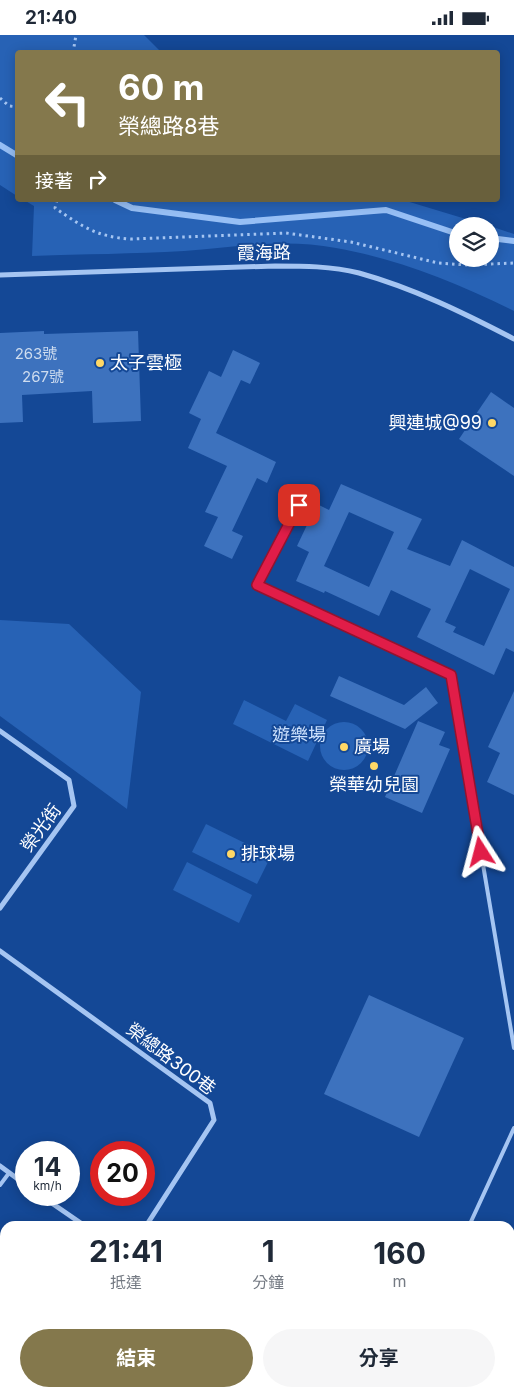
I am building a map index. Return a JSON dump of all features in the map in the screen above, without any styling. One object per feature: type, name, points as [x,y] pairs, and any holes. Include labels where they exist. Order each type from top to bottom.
[{"type":"street","name":"霞海路","points":[[0,275],[274,266],[320,267],[358,273],[422,294],[514,339]]},
{"type":"street","name":"榮光街","points":[[0,731],[69,780],[74,807],[0,908]]},
{"type":"street","name":"榮總路300巷","points":[[0,951],[210,1103],[214,1120],[149,1221]]},
{"type":"street","points":[[0,1166],[15,1177]]},
{"type":"street","points":[[56,1206],[78,1221]]},
{"type":"lane","points":[[299,505],[257,585],[451,675],[514,1048]]},
{"type":"lane","points":[[473,1221],[514,1129]]},
{"type":"lane","points":[[0,1185],[9,1173]]},
{"type":"path","points":[[74,50],[76,35]]},
{"type":"path","points":[[0,98],[9,106],[15,107]]},
{"type":"path","points":[[56,202],[55,208],[83,228],[109,237],[131,239],[286,233],[351,242],[438,263],[467,265],[514,263]]},
{"type":"green space","points":[[0,35],[144,35],[159,50],[15,50],[15,195],[0,185]]},
{"type":"green space","points":[[27,202],[410,202],[459,217],[449,217],[449,267],[499,267],[499,229],[514,234],[514,311],[471,291],[405,265],[359,253],[317,245],[279,243],[165,252],[32,256],[34,206]]},
{"type":"green space","points":[[0,620],[69,624],[141,692],[127,809],[0,716]]},
{"type":"green space","name":"遊樂場","points":[[244,700],[286,721],[295,704],[327,720],[308,761],[233,724]]},
{"type":"green space","name":"廣場","points":[[339,722],[349,722],[361,729],[368,741],[368,751],[361,763],[349,770],[339,770],[331,766],[324,759],[320,751],[320,741],[324,733],[331,726]]},
{"type":"green space","name":"排球場","points":[[206,824],[271,856],[257,884],[192,852]]},
{"type":"green space","name":"排球場","points":[[187,862],[252,895],[239,923],[173,890]]},
{"type":"building","points":[[44,331],[44,334],[138,331],[141,421],[93,423],[92,391],[22,395],[23,422],[0,423],[0,333]]},
{"type":"building","points":[[233,350],[260,363],[250,384],[241,380],[216,433],[276,462],[267,483],[257,478],[232,531],[243,536],[232,559],[204,546],[218,517],[205,512],[227,466],[188,448],[201,419],[189,413],[209,371],[221,377]]},
{"type":"building","name":"興連城@99","points":[[491,392],[514,408],[514,476],[459,439]]},
{"type":"building","points":[[341,484],[422,519],[407,549],[450,566],[462,540],[514,567],[514,652],[506,648],[494,675],[417,637],[431,609],[391,590],[379,616],[325,591],[324,593],[296,581],[309,552],[297,546],[317,504],[329,510]],"holes":[[[349,512],[394,532],[369,587],[324,566]],[[470,569],[510,589],[484,646],[453,632],[456,627],[445,622]]]},
{"type":"building","points":[[339,676],[404,705],[426,687],[438,703],[405,729],[330,696]]},
{"type":"building","points":[[514,691],[514,795],[487,782],[500,753],[488,747]]},
{"type":"building","points":[[418,721],[445,732],[439,745],[450,749],[422,813],[385,797]]},
{"type":"building","points":[[369,995],[464,1038],[419,1137],[324,1094]]},
{"type":"waterway","points":[[0,145],[15,154]]},
{"type":"waterway","points":[[119,202],[132,208],[240,222],[386,210],[449,231]]},
{"type":"waterway","points":[[499,239],[514,241]]},
{"type":"place","name":"太子雲極","points":[[100,363]]},
{"type":"place","name":"興連城@99","points":[[492,423]]},
{"type":"place","name":"廣場","points":[[344,747]]},
{"type":"place","name":"榮華幼兒園","points":[[374,766]]},
{"type":"place","name":"排球場","points":[[231,854]]},
{"type":"route","points":[[299,505],[257,585],[451,675],[481,852]]}]
